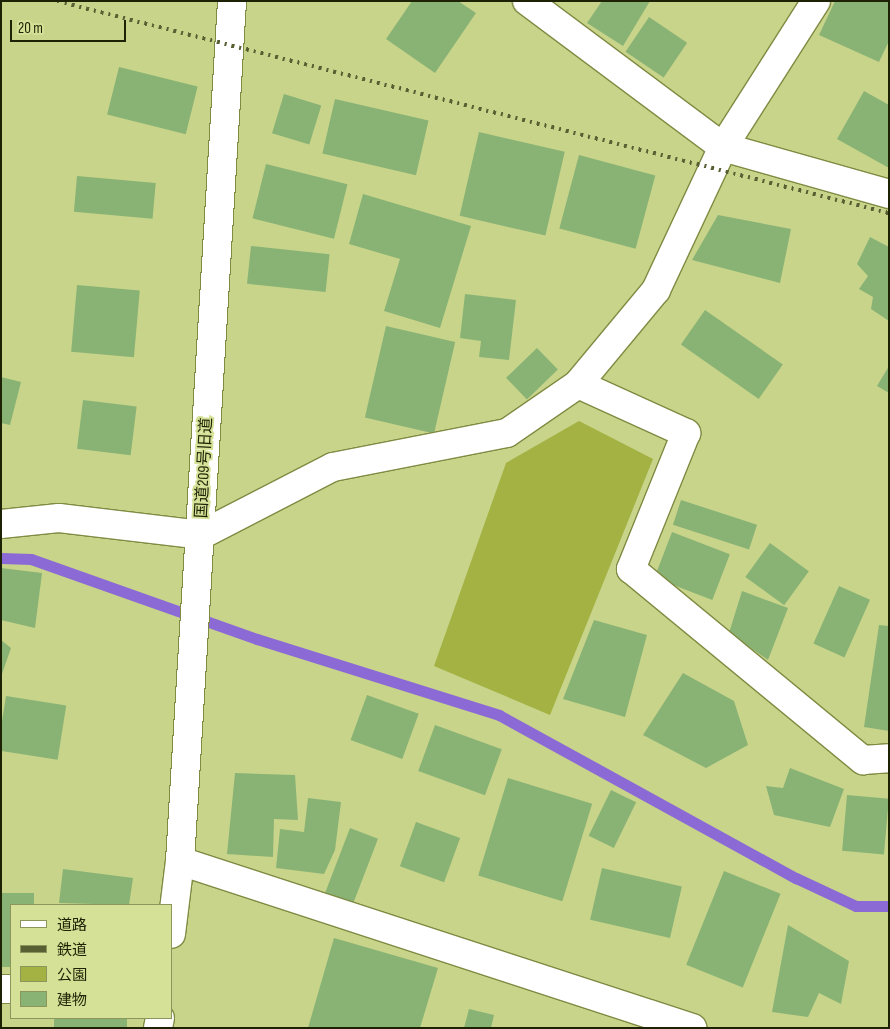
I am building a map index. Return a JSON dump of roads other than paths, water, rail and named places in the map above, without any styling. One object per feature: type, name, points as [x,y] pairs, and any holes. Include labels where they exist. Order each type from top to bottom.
[{"type":"street","name":"国道209号旧道","points":[[172,926],[180,861],[202,535],[232,1]]},
{"type":"street","points":[[527,1],[723,147],[889,194]]},
{"type":"street","points":[[1,524],[59,518],[202,535],[333,467],[507,433],[578,384],[656,290],[723,147],[816,1]]},
{"type":"street","points":[[578,384],[686,433],[631,569],[863,760],[889,758]]},
{"type":"street","points":[[180,861],[692,1028]]},
{"type":"waterway","points":[[1,558],[31,559],[257,639],[499,715],[796,878],[856,906],[889,906]]},
{"type":"railway","points":[[57,1],[889,213]]}]
